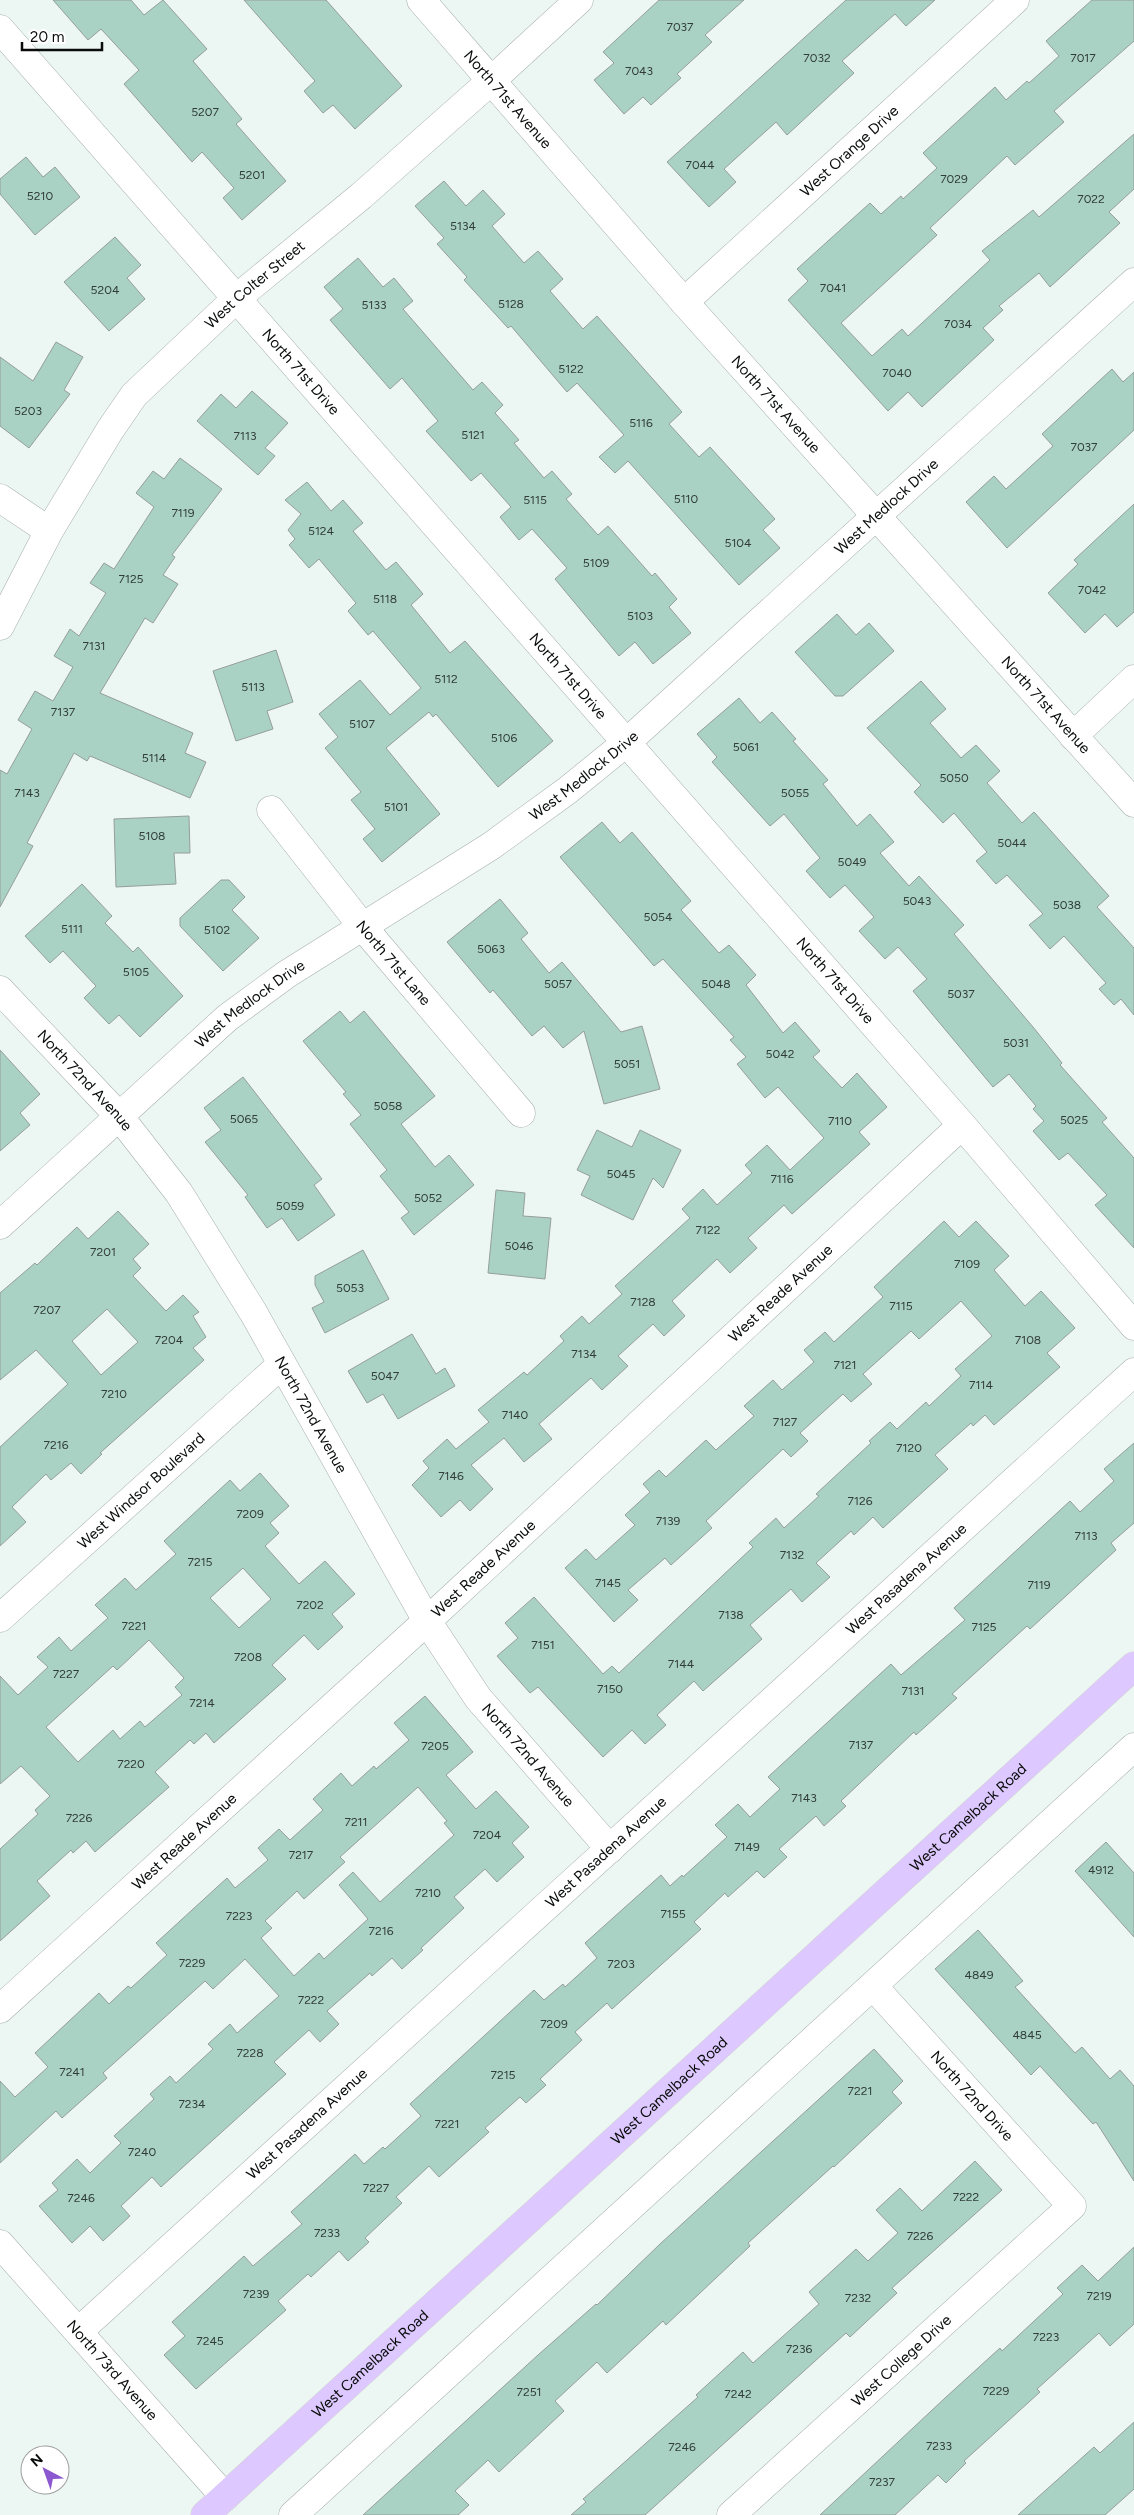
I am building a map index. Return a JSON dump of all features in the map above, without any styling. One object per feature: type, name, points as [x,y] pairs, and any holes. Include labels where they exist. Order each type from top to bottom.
[{"type":"main road","name":"West Camelback Road","points":[[205,2515],[1134,1666]]},
{"type":"street","name":"North 71st Avenue","points":[[421,0],[684,302],[1134,803]]},
{"type":"street","name":"West Colter Street","points":[[0,626],[49,531],[110,430],[134,395],[238,297],[361,196],[579,0]]},
{"type":"street","name":"West Orange Drive","points":[[684,302],[1015,0]]},
{"type":"street","name":"North 71st Drive","points":[[0,29],[238,297],[962,1125],[1134,1326]]},
{"type":"street","name":"West Medlock Drive","points":[[0,1225],[228,1018],[287,974],[491,846],[568,790],[627,742],[1134,282]]},
{"type":"street","points":[[0,498],[49,531]]},
{"type":"street","points":[[1073,736],[1134,679]]},
{"type":"street","name":"North 71st Lane","points":[[270,810],[362,926],[522,1113]]},
{"type":"street","name":"North 72nd Avenue","points":[[0,990],[119,1116],[179,1193],[253,1312],[427,1621],[478,1698],[610,1849]]},
{"type":"street","name":"West Reade Avenue","points":[[0,2008],[427,1621],[962,1125]]},
{"type":"street","name":"West Windsor Boulevard","points":[[0,1618],[282,1364]]},
{"type":"street","name":"West Pasadena Avenue","points":[[79,2331],[1134,1372]]},
{"type":"street","points":[[293,2515],[1134,1748]]},
{"type":"street","name":"North 72nd Drive","points":[[873,1986],[1072,2206]]},
{"type":"street","name":"West College Drive","points":[[731,2515],[1072,2206]]},
{"type":"street","name":"North 73rd Avenue","points":[[0,2244],[225,2497]]},
{"type":"building","points":[[53,0],[131,0],[144,15],[163,0],[207,49],[193,61],[242,119],[236,124],[286,181],[242,220],[223,198],[234,188],[202,152],[192,162],[124,84],[139,70],[101,29],[88,40]]},
{"type":"building","points":[[244,0],[326,0],[402,86],[355,129],[333,105],[323,113],[304,91],[315,81]]},
{"type":"building","points":[[659,0],[744,0],[705,35],[712,42],[677,74],[681,78],[651,105],[643,97],[624,114],[594,80],[614,63],[603,52]]},
{"type":"building","points":[[846,0],[935,0],[906,26],[895,14],[842,61],[854,73],[787,135],[776,122],[724,169],[736,182],[709,207],[667,162]]},
{"type":"building","points":[[1092,0],[1134,0],[1134,41],[1054,111],[1064,122],[1015,165],[1007,156],[930,228],[937,235],[841,323],[872,356],[902,329],[908,336],[990,260],[982,251],[1033,210],[1039,217],[1134,134],[1134,189],[1109,212],[1120,223],[1050,287],[1039,273],[999,306],[1003,310],[983,328],[994,340],[922,407],[908,392],[888,411],[788,300],[808,281],[797,269],[870,203],[881,214],[901,196],[903,199],[937,168],[923,153],[995,87],[1006,100],[1027,81],[1029,83],[1059,56],[1046,41]]},
{"type":"building","points":[[26,157],[43,177],[55,167],[80,197],[35,235],[0,194],[0,179]]},
{"type":"building","points":[[444,181],[466,206],[483,190],[505,214],[492,226],[524,263],[538,251],[563,279],[550,291],[583,329],[597,316],[682,412],[669,424],[699,457],[710,447],[775,519],[763,530],[780,548],[739,585],[628,461],[615,473],[599,457],[624,435],[577,383],[567,392],[511,326],[508,328],[464,280],[467,277],[437,244],[444,238],[415,206]]},
{"type":"building","points":[[115,237],[141,265],[127,278],[145,299],[109,331],[64,282]]},
{"type":"building","points":[[358,258],[383,287],[394,278],[413,301],[403,309],[473,390],[482,382],[503,405],[495,413],[519,440],[514,443],[544,478],[552,471],[572,494],[566,499],[598,535],[608,526],[652,576],[655,573],[677,599],[669,607],[691,633],[653,664],[635,642],[619,656],[555,579],[567,568],[532,529],[519,540],[500,517],[511,507],[481,473],[471,481],[426,431],[438,421],[402,378],[390,389],[330,320],[343,309],[324,287]]},
{"type":"building","points":[[56,342],[83,357],[64,390],[70,394],[29,448],[0,426],[0,357],[33,381]]},
{"type":"building","points":[[1112,369],[1123,382],[1134,372],[1134,430],[1007,548],[966,502],[994,476],[1006,489],[1053,446],[1042,434]]},
{"type":"building","points":[[252,391],[288,423],[265,448],[275,456],[258,475],[197,421],[221,394],[236,408]]},
{"type":"building","points":[[180,458],[222,489],[172,555],[175,557],[163,575],[178,584],[153,623],[145,618],[100,693],[193,733],[185,753],[206,762],[190,798],[90,756],[87,761],[74,753],[27,843],[33,846],[0,907],[0,770],[7,774],[32,729],[18,720],[35,691],[53,701],[73,667],[54,656],[70,629],[79,636],[106,593],[90,583],[104,563],[114,569],[154,507],[136,493],[153,471],[164,479]]},
{"type":"building","points":[[307,482],[331,511],[343,500],[363,523],[353,531],[386,570],[396,562],[423,594],[411,605],[450,653],[465,641],[553,741],[498,787],[436,714],[433,717],[429,712],[386,748],[440,814],[382,862],[363,839],[375,829],[351,800],[361,792],[325,748],[338,737],[319,714],[360,680],[390,715],[421,688],[373,631],[368,635],[348,611],[356,603],[319,559],[309,568],[289,545],[295,539],[288,530],[301,514],[285,500]]},
{"type":"building","points":[[1134,504],[1134,612],[1117,627],[1105,614],[1085,633],[1048,593],[1078,564],[1074,560]]},
{"type":"building","points":[[837,614],[856,635],[869,623],[894,651],[843,696],[835,696],[795,652]]},
{"type":"building","points":[[276,650],[293,702],[267,711],[273,729],[236,741],[213,671]]},
{"type":"building","points":[[921,681],[946,709],[930,723],[961,758],[976,745],[1000,771],[987,783],[1022,823],[1034,812],[1109,896],[1097,907],[1134,948],[1134,1015],[1121,999],[1114,1005],[1099,989],[1106,983],[1064,936],[1050,949],[1029,925],[1043,914],[1007,875],[996,884],[976,861],[987,852],[954,813],[943,823],[914,792],[921,785],[867,728]]},
{"type":"building","points":[[739,698],[760,723],[772,712],[796,739],[793,741],[828,780],[823,784],[857,826],[870,814],[894,842],[880,853],[909,886],[919,876],[964,925],[954,934],[1033,1027],[1062,1063],[1060,1065],[1107,1118],[1102,1122],[1134,1158],[1134,1248],[1095,1205],[1107,1195],[1068,1153],[1059,1160],[1033,1131],[1044,1121],[1033,1109],[1036,1106],[1009,1074],[993,1087],[913,991],[927,979],[898,947],[885,959],[859,931],[874,917],[845,885],[830,898],[806,871],[820,858],[784,814],[770,826],[712,762],[717,757],[697,734]]},
{"type":"building","points":[[189,816],[190,853],[174,853],[176,884],[116,887],[114,819]]},
{"type":"building","points":[[602,822],[620,843],[632,832],[691,901],[681,910],[719,953],[729,945],[756,975],[746,985],[783,1033],[795,1022],[820,1051],[813,1057],[842,1088],[857,1073],[887,1107],[859,1132],[870,1144],[792,1214],[784,1205],[748,1238],[757,1248],[730,1273],[717,1259],[672,1301],[685,1316],[664,1336],[653,1324],[618,1356],[628,1366],[602,1390],[591,1378],[539,1424],[552,1439],[524,1462],[504,1438],[471,1465],[493,1489],[470,1511],[460,1500],[441,1517],[412,1485],[429,1468],[423,1461],[447,1439],[456,1449],[489,1422],[478,1410],[524,1372],[527,1375],[564,1341],[560,1336],[582,1316],[589,1324],[622,1294],[615,1286],[690,1218],[682,1209],[703,1189],[717,1205],[752,1173],[745,1165],[767,1145],[790,1170],[824,1138],[778,1087],[765,1098],[737,1064],[746,1057],[730,1040],[734,1037],[663,959],[654,966],[560,857]]},
{"type":"building","points":[[221,880],[229,880],[245,897],[232,910],[259,938],[223,971],[180,926],[180,918]]},
{"type":"building","points":[[82,884],[112,916],[105,923],[133,952],[138,947],[183,996],[140,1037],[119,1015],[109,1024],[84,998],[96,986],[63,951],[50,963],[25,936]]},
{"type":"building","points":[[500,899],[528,933],[521,939],[549,973],[562,962],[621,1032],[642,1026],[660,1089],[604,1104],[584,1031],[563,1048],[544,1026],[532,1036],[493,990],[490,993],[447,942]]},
{"type":"building","points":[[340,1011],[350,1023],[364,1011],[435,1096],[401,1124],[435,1167],[449,1155],[474,1185],[414,1235],[401,1218],[409,1212],[380,1176],[387,1170],[350,1124],[361,1115],[343,1094],[346,1092],[303,1041]]},
{"type":"building","points":[[0,1050],[40,1094],[20,1113],[30,1125],[0,1151]]},
{"type":"building","points":[[243,1077],[322,1179],[314,1185],[335,1215],[298,1241],[282,1218],[267,1228],[245,1197],[248,1195],[205,1142],[221,1130],[204,1108]]},
{"type":"building","points":[[597,1130],[632,1147],[640,1130],[681,1150],[663,1188],[653,1178],[633,1220],[581,1195],[590,1176],[577,1170]]},
{"type":"building","points":[[496,1190],[525,1193],[523,1216],[551,1218],[545,1279],[488,1273]]},
{"type":"building","points":[[118,1211],[149,1244],[133,1259],[141,1268],[133,1276],[166,1311],[183,1295],[199,1312],[193,1316],[206,1337],[193,1348],[204,1360],[100,1453],[102,1454],[81,1474],[71,1463],[51,1480],[46,1474],[12,1507],[26,1522],[0,1546],[0,1447],[68,1384],[36,1350],[0,1380],[0,1293],[35,1263],[37,1265],[77,1227],[88,1239]],"holes":[[[107,1309],[138,1342],[101,1375],[72,1341]]]},
{"type":"building","points":[[944,1221],[959,1237],[976,1221],[1009,1256],[994,1270],[1025,1306],[1041,1291],[1075,1328],[1047,1353],[1060,1367],[994,1425],[985,1415],[973,1426],[971,1423],[935,1455],[948,1469],[883,1528],[873,1517],[854,1535],[851,1531],[816,1563],[830,1577],[802,1602],[791,1589],[750,1625],[762,1639],[703,1691],[694,1681],[657,1715],[666,1725],[645,1744],[632,1730],[603,1757],[538,1687],[530,1693],[497,1656],[518,1638],[505,1623],[534,1597],[603,1674],[612,1666],[619,1673],[753,1547],[749,1543],[776,1518],[784,1528],[819,1496],[816,1494],[871,1443],[869,1441],[890,1422],[897,1429],[926,1402],[929,1406],[961,1376],[955,1369],[992,1336],[961,1301],[919,1339],[911,1331],[863,1374],[872,1384],[851,1402],[843,1394],[800,1433],[808,1441],[791,1457],[783,1449],[706,1521],[712,1528],[671,1565],[665,1558],[628,1590],[638,1600],[614,1622],[565,1568],[586,1549],[596,1560],[635,1525],[625,1515],[650,1492],[643,1484],[659,1470],[666,1477],[706,1440],[716,1450],[754,1416],[744,1406],[773,1380],[782,1390],[814,1362],[804,1350],[825,1332],[834,1342],[883,1297],[874,1287]]},
{"type":"building","points":[[363,1250],[389,1299],[325,1333],[312,1308],[324,1302],[315,1285],[315,1276]]},
{"type":"building","points":[[412,1334],[436,1374],[445,1368],[455,1386],[398,1419],[383,1394],[367,1403],[348,1371]]},
{"type":"building","points":[[1134,1443],[1134,1523],[1111,1543],[1116,1550],[1030,1629],[1027,1626],[952,1694],[957,1698],[916,1735],[914,1732],[841,1801],[846,1806],[824,1826],[816,1816],[779,1849],[787,1857],[764,1878],[757,1871],[728,1897],[725,1893],[694,1922],[701,1929],[612,2009],[607,2003],[575,2032],[582,2040],[540,2079],[546,2085],[526,2103],[520,2097],[485,2128],[489,2132],[439,2177],[429,2166],[396,2197],[402,2203],[365,2238],[369,2242],[348,2261],[339,2251],[311,2277],[308,2274],[278,2301],[286,2310],[196,2389],[164,2355],[185,2336],[172,2322],[244,2256],[253,2266],[302,2224],[291,2212],[355,2154],[364,2164],[383,2147],[385,2149],[421,2116],[410,2104],[534,1990],[544,2000],[563,1984],[565,1987],[597,1958],[585,1943],[661,1875],[670,1886],[682,1875],[683,1877],[727,1837],[715,1825],[738,1804],[750,1817],[780,1789],[768,1777],[891,1664],[901,1675],[965,1620],[954,1608],[1070,1501],[1080,1512],[1114,1481],[1104,1469]]},
{"type":"building","points":[[260,1473],[289,1506],[270,1523],[279,1533],[265,1546],[299,1584],[325,1561],[355,1594],[332,1614],[343,1627],[318,1650],[304,1635],[272,1665],[286,1679],[214,1743],[206,1733],[194,1744],[190,1740],[155,1772],[169,1787],[95,1852],[86,1841],[73,1853],[71,1850],[37,1881],[50,1896],[0,1941],[0,1849],[38,1814],[35,1810],[50,1796],[21,1766],[0,1784],[0,1676],[18,1695],[48,1667],[37,1657],[59,1637],[71,1651],[108,1618],[95,1605],[125,1578],[136,1590],[176,1554],[164,1541],[230,1480],[240,1491]],"holes":[[[243,1568],[271,1599],[239,1628],[210,1598]],[[149,1640],[184,1678],[175,1687],[182,1695],[145,1727],[140,1721],[120,1739],[113,1730],[78,1762],[46,1727],[113,1666],[117,1670]]]},
{"type":"building","points":[[425,1696],[473,1752],[446,1775],[476,1809],[496,1791],[529,1827],[512,1843],[524,1857],[497,1882],[485,1869],[454,1897],[464,1908],[421,1948],[423,1950],[402,1969],[392,1958],[372,1976],[370,1973],[327,2011],[339,2024],[320,2042],[309,2030],[274,2062],[286,2074],[161,2187],[152,2177],[121,2206],[130,2216],[103,2241],[90,2226],[72,2243],[39,2206],[58,2190],[52,2183],[77,2159],[90,2173],[121,2143],[114,2136],[154,2099],[150,2094],[170,2076],[176,2083],[213,2049],[208,2044],[230,2024],[237,2033],[279,1996],[245,1959],[213,1989],[205,1981],[103,2073],[107,2078],[62,2118],[56,2111],[0,2163],[0,2081],[15,2097],[48,2067],[35,2053],[99,1993],[109,2004],[128,1986],[131,1988],[167,1955],[156,1943],[227,1878],[235,1888],[268,1860],[258,1848],[279,1829],[290,1840],[323,1810],[313,1799],[341,1773],[352,1786],[374,1766],[376,1769],[409,1740],[394,1723]],"holes":[[[418,1787],[447,1821],[444,1823],[454,1835],[380,1902],[353,1872],[339,1885],[368,1919],[324,1959],[319,1953],[294,1976],[261,1938],[272,1928],[265,1921],[297,1891],[304,1899],[345,1862],[340,1857]]]},
{"type":"building","points":[[1106,1842],[1134,1873],[1134,1937],[1075,1871]]},
{"type":"building","points":[[978,1930],[1023,1981],[1015,1987],[1075,2053],[1082,2047],[1110,2079],[1120,2070],[1134,2086],[1134,2181],[1096,2122],[1093,2124],[1040,2066],[1031,2075],[935,1969]]},
{"type":"building","points":[[874,2049],[903,2081],[892,2092],[902,2103],[834,2167],[748,2243],[750,2246],[666,2325],[663,2321],[607,2373],[597,2362],[555,2401],[564,2411],[499,2472],[488,2460],[455,2491],[469,2505],[458,2515],[363,2515],[538,2355],[597,2305],[660,2244]]},
{"type":"building","points":[[975,2161],[1002,2190],[892,2288],[897,2293],[850,2337],[846,2333],[645,2515],[571,2515],[586,2502],[583,2499],[698,2397],[696,2395],[743,2352],[753,2363],[819,2304],[809,2292],[856,2249],[868,2261],[898,2233],[876,2210],[900,2188],[922,2211]]},
{"type":"building","points":[[1134,2247],[1134,2324],[1110,2346],[1099,2333],[1037,2389],[1040,2392],[964,2461],[966,2463],[946,2483],[938,2475],[895,2515],[820,2515],[945,2398],[1000,2348],[1002,2351],[1063,2294],[1057,2288],[1082,2265],[1098,2281]]},
{"type":"building","points":[[1134,2422],[1134,2489],[1105,2515],[1018,2515],[1094,2447],[1100,2453]]}]
